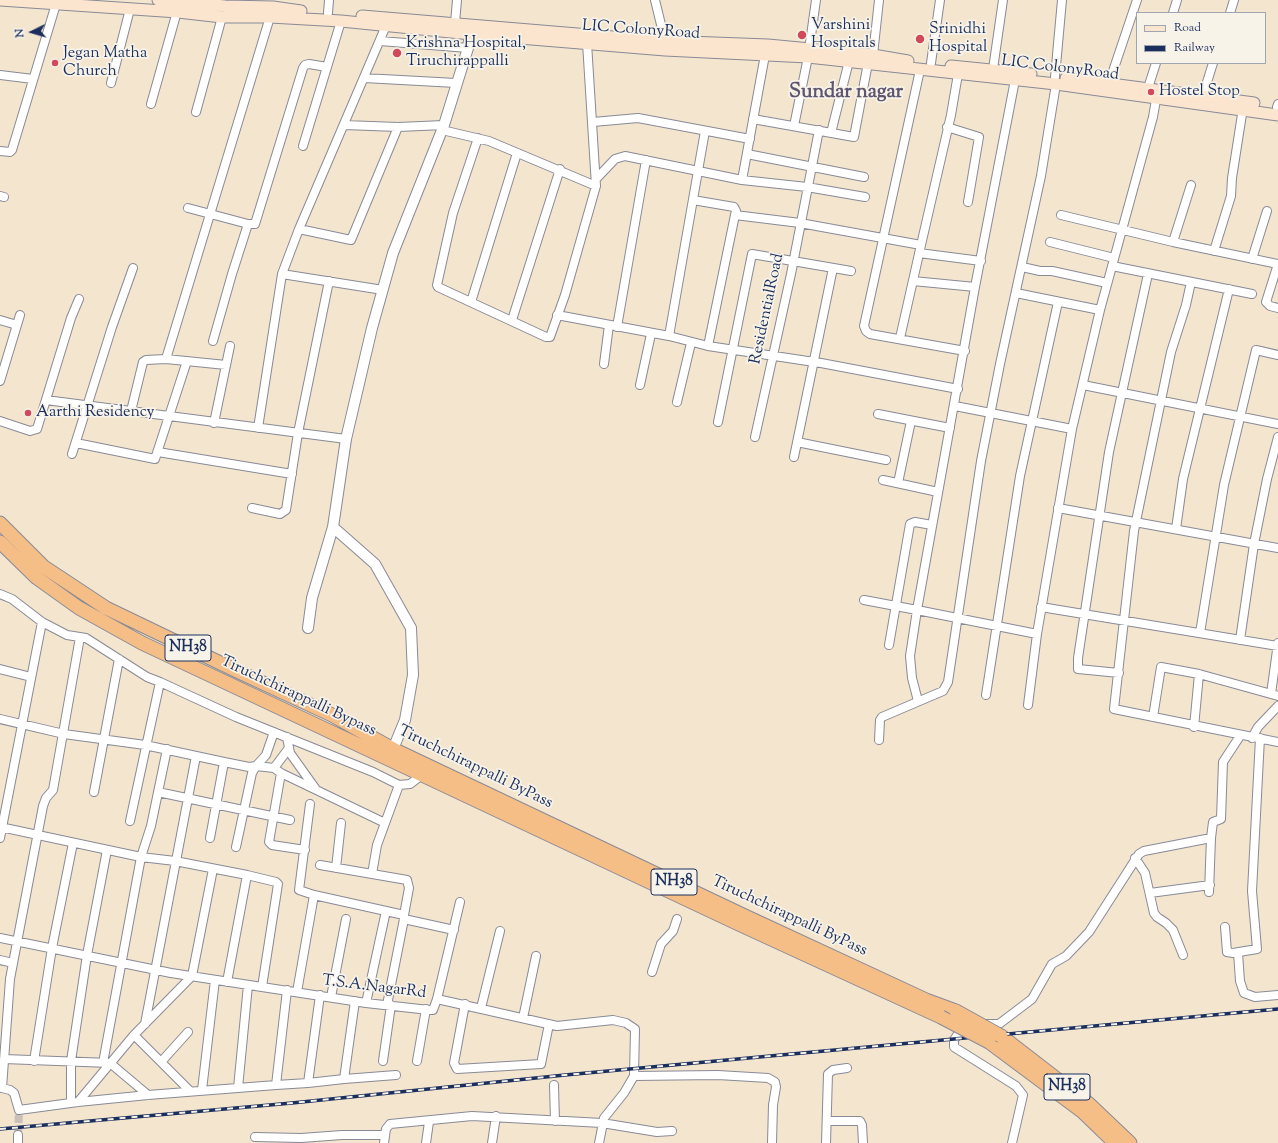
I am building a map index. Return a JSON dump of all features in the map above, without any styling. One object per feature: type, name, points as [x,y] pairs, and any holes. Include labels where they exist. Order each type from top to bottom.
[{"type":"highway","name":"Tiruchchirappalli ByPass","points":[[0,523],[44,566],[106,608],[332,715],[338,722],[389,752],[926,1000],[956,1010]]},
{"type":"highway","name":"Tiruchchirappalli Bypass","points":[[0,542],[37,578],[79,608],[142,643],[389,752],[423,774],[741,925],[942,1017],[995,1039],[1083,1112],[1115,1143]]},
{"type":"highway","name":"Tiruchchirappalli Bypass","points":[[956,1010],[1089,1104],[1130,1143]]},
{"type":"main road","name":"LIC ColonyRoad","points":[[0,0],[130,9],[174,3],[250,3],[286,9],[328,13],[387,23],[455,23],[471,30],[587,43],[768,45],[849,61],[870,59],[920,70],[958,74],[999,73],[1015,80],[1056,80],[1109,83],[1243,108],[1276,109]]},
{"type":"main road","name":"LIC ColonyRoad","points":[[158,0],[174,3],[222,17],[270,17],[286,9],[341,21],[387,23],[665,45],[766,55],[808,53],[931,63],[999,73],[1154,91]]},
{"type":"main road","points":[[1154,91],[1203,95],[1276,109]]},
{"type":"street","points":[[328,13],[329,0]]},
{"type":"street","points":[[455,23],[457,0]]},
{"type":"street","points":[[655,0],[665,45]]},
{"type":"street","points":[[794,126],[808,53],[816,0]]},
{"type":"street","points":[[753,119],[854,137],[870,59],[879,0]]},
{"type":"street","points":[[931,63],[940,0]]},
{"type":"street","points":[[999,73],[1003,0]]},
{"type":"street","points":[[879,740],[880,720],[882,717],[943,691],[946,687],[990,413],[1041,176],[1056,80],[1062,0]]},
{"type":"street","points":[[1109,83],[1137,0]]},
{"type":"street","points":[[1173,12],[1177,0]]},
{"type":"street","points":[[1230,12],[1234,0]]},
{"type":"street","points":[[152,104],[174,3]]},
{"type":"street","points":[[0,150],[10,152],[12,150],[56,4]]},
{"type":"street","points":[[110,83],[130,9]]},
{"type":"street","points":[[196,112],[222,17]]},
{"type":"street","points":[[166,359],[270,17]]},
{"type":"street","points":[[303,146],[341,21]]},
{"type":"street","points":[[258,428],[282,274],[299,229],[387,23]]},
{"type":"street","points":[[308,628],[312,598],[333,527],[346,439],[393,253],[443,128],[468,48],[471,30]]},
{"type":"street","points":[[380,41],[468,48]]},
{"type":"street","points":[[478,138],[453,213],[436,283],[438,287],[546,337],[550,337],[596,182],[587,43]]},
{"type":"street","points":[[742,180],[766,55]]},
{"type":"street","points":[[832,133],[849,61]]},
{"type":"street","points":[[188,208],[248,224],[255,224],[303,68],[308,64],[327,67]]},
{"type":"street","points":[[1028,705],[1036,634],[1072,429],[1100,310],[1122,228],[1154,91],[1156,64]]},
{"type":"street","points":[[1203,95],[1213,64]]},
{"type":"street","points":[[920,70],[882,238],[864,326],[866,331],[870,334],[900,338],[965,351]]},
{"type":"street","points":[[900,338],[958,74]]},
{"type":"street","points":[[0,75],[33,79]]},
{"type":"street","points":[[364,78],[456,83]]},
{"type":"street","points":[[918,701],[912,678],[910,656],[917,610],[965,351],[975,287],[1015,80]]},
{"type":"street","points":[[1214,251],[1231,196],[1232,178],[1243,108]]},
{"type":"street","points":[[593,122],[638,118],[750,139]]},
{"type":"street","points":[[344,125],[443,128],[478,138],[596,182]]},
{"type":"street","points":[[299,229],[351,240],[398,127]]},
{"type":"street","points":[[947,127],[979,137],[980,141],[968,202]]},
{"type":"street","name":"ResidentialRoad","points":[[755,437],[793,261],[819,130]]},
{"type":"street","points":[[669,336],[705,131]]},
{"type":"street","points":[[471,302],[517,153]]},
{"type":"street","points":[[747,154],[864,177]]},
{"type":"street","points":[[596,182],[615,159],[625,156],[742,180],[807,187],[865,197]]},
{"type":"street","points":[[604,364],[646,160]]},
{"type":"street","points":[[512,320],[560,169]]},
{"type":"street","points":[[1173,242],[1191,185]]},
{"type":"street","points":[[693,200],[734,207],[736,211],[708,346]]},
{"type":"street","points":[[1252,259],[1267,211]]},
{"type":"street","points":[[735,215],[882,238],[920,249],[981,261]]},
{"type":"street","points":[[1061,215],[1122,228],[1173,242],[1278,264],[1266,302],[1270,306],[1278,308]]},
{"type":"street","points":[[213,341],[248,224]]},
{"type":"street","points":[[1050,242],[1148,274],[1252,294]]},
{"type":"street","points":[[718,422],[752,254],[851,272]]},
{"type":"street","points":[[1022,267],[1040,271],[1052,271],[1107,283]]},
{"type":"street","points":[[72,454],[112,327],[133,268]]},
{"type":"street","points":[[794,457],[833,268]]},
{"type":"street","points":[[282,274],[383,290]]},
{"type":"street","points":[[1119,673],[1078,670],[1084,614],[1110,452],[1148,274]]},
{"type":"street","points":[[252,508],[284,513],[286,510],[298,433],[329,281]]},
{"type":"street","points":[[913,281],[975,287]]},
{"type":"street","points":[[1191,282],[1186,305],[1171,352],[1136,522],[1114,709],[1194,727],[1278,742]]},
{"type":"street","points":[[1176,530],[1183,479],[1229,289]]},
{"type":"street","points":[[1016,293],[1100,310]]},
{"type":"street","points":[[0,421],[30,431],[37,429],[71,318],[79,300]]},
{"type":"street","points":[[986,695],[1019,483],[1031,421],[1058,302]]},
{"type":"street","points":[[0,381],[2,366],[20,315]]},
{"type":"street","points":[[557,315],[651,334],[669,336],[691,343],[814,362],[958,388]]},
{"type":"street","points":[[0,320],[17,325]]},
{"type":"street","points":[[640,385],[651,334]]},
{"type":"street","points":[[677,402],[691,343]]},
{"type":"street","points":[[214,423],[230,346]]},
{"type":"street","points":[[1200,633],[1224,485],[1239,416],[1256,350],[1278,355]]},
{"type":"street","points":[[131,411],[143,362],[150,359],[166,359],[226,365]]},
{"type":"street","points":[[76,443],[152,460],[155,459],[170,417],[187,361]]},
{"type":"street","points":[[1083,385],[1278,424]]},
{"type":"street","points":[[46,400],[88,404],[214,423],[346,439]]},
{"type":"street","points":[[955,406],[1072,429]]},
{"type":"street","points":[[878,414],[950,428]]},
{"type":"street","points":[[898,483],[911,421]]},
{"type":"street","points":[[1240,640],[1254,544],[1275,464],[1278,437]]},
{"type":"street","points":[[797,442],[886,460]]},
{"type":"street","points":[[158,452],[292,474]]},
{"type":"street","points":[[883,480],[938,492]]},
{"type":"street","points":[[1058,508],[1278,548]]},
{"type":"street","points":[[889,645],[910,524],[915,522],[932,525]]},
{"type":"street","points":[[333,527],[375,564],[410,628],[413,675],[405,720],[389,752]]},
{"type":"street","points":[[0,594],[12,599],[42,622],[67,635],[80,637],[91,641],[147,677],[236,717],[373,772],[399,785],[410,784],[423,774]]},
{"type":"street","points":[[864,600],[1036,634]]},
{"type":"street","points":[[1041,607],[1278,645],[1274,695],[1199,674],[1161,667],[1153,717]]},
{"type":"street","points":[[0,838],[42,622]]},
{"type":"street","points":[[80,637],[53,790],[46,798],[43,806],[13,962],[8,996],[1,1088],[10,1090],[14,1093],[19,1110],[74,1102],[190,1091],[396,1075]]},
{"type":"street","points":[[94,792],[119,659]]},
{"type":"street","points":[[0,669],[31,677]]},
{"type":"street","points":[[1194,727],[1199,674]]},
{"type":"street","points":[[130,821],[145,745],[160,682]]},
{"type":"street","points":[[1225,927],[1227,952],[1255,950],[1258,946],[1252,891],[1256,738],[1258,727],[1278,706]]},
{"type":"street","points":[[0,719],[64,734],[145,745],[249,767],[256,766],[274,768],[315,790],[385,823]]},
{"type":"street","points":[[236,847],[252,773],[266,755],[274,732]]},
{"type":"street","points":[[1150,893],[1209,888],[1212,822],[1218,822],[1221,819],[1223,762],[1240,736]]},
{"type":"street","points":[[287,737],[290,753],[315,790]]},
{"type":"street","points":[[274,768],[289,748]]},
{"type":"street","points":[[107,1063],[121,963],[141,857],[151,826],[167,749]]},
{"type":"street","name":"Tiruchchirappalli Bypass","points":[[389,752],[440,778],[447,785]]},
{"type":"street","points":[[145,1025],[196,756]]},
{"type":"street","points":[[210,838],[224,762]]},
{"type":"street","points":[[281,773],[270,842],[272,845],[305,850]]},
{"type":"street","points":[[372,874],[377,845],[399,785]]},
{"type":"street","points":[[158,792],[188,799],[216,803],[290,820]]},
{"type":"street","points":[[310,804],[299,890],[314,895],[386,911],[454,930]]},
{"type":"street","points":[[336,868],[341,823]]},
{"type":"street","points":[[1,827],[141,857],[175,861],[276,882],[278,884],[262,987]]},
{"type":"street","points":[[1012,1143],[1021,1110],[1023,1094],[1016,1086],[954,1046],[954,1040],[958,1034],[983,1023],[999,1024],[1032,999],[1052,964],[1066,956],[1089,932],[1135,858],[1144,851],[1211,838]]},
{"type":"street","points":[[34,1061],[52,948],[73,843]]},
{"type":"street","points":[[74,1102],[71,1061],[87,955],[107,850]]},
{"type":"street","points":[[1135,858],[1145,873],[1156,917],[1173,930],[1183,955]]},
{"type":"street","points":[[320,865],[407,880],[410,888],[389,1005],[383,1061]]},
{"type":"street","points":[[74,1102],[107,1063],[192,976],[213,869]]},
{"type":"street","points":[[227,982],[247,875]]},
{"type":"street","points":[[297,992],[314,895]]},
{"type":"street","points":[[437,999],[460,902]]},
{"type":"street","points":[[366,1003],[386,911]]},
{"type":"street","points":[[331,997],[346,919]]},
{"type":"street","points":[[652,972],[661,944],[673,931],[678,919]]},
{"type":"street","points":[[481,1008],[500,930]]},
{"type":"street","name":"T.S.A.NagarRd","points":[[0,938],[155,970],[366,1003],[433,1010],[437,999],[465,1004],[557,1026],[613,1020],[632,1025],[635,1029],[634,1076]]},
{"type":"street","points":[[1238,952],[1240,981],[1244,993],[1255,997],[1278,995]]},
{"type":"street","points":[[523,1018],[536,956]]},
{"type":"street","points":[[0,960],[13,962]]},
{"type":"street","points":[[202,1090],[216,980]]},
{"type":"street","points":[[238,1088],[248,984]]},
{"type":"street","points":[[440,987],[449,1002]]},
{"type":"street","points":[[276,1085],[287,990]]},
{"type":"street","points":[[308,1083],[320,996]]},
{"type":"street","points":[[344,1079],[355,1001]]},
{"type":"street","points":[[465,1004],[454,1063],[457,1069],[541,1064],[549,1024]]},
{"type":"street","points":[[418,1061],[426,1009]]},
{"type":"street","points":[[161,1062],[188,1032]]},
{"type":"street","points":[[134,1035],[190,1091]]},
{"type":"street","points":[[4,1060],[107,1063],[148,1095]]},
{"type":"street","points":[[826,1143],[828,1121],[828,1074],[833,1070],[847,1068]]},
{"type":"street","points":[[599,1143],[602,1123],[634,1076],[718,1075],[768,1078],[776,1082],[772,1105],[772,1143]]},
{"type":"street","points":[[554,1085],[555,1121]]},
{"type":"street","points":[[255,1137],[301,1138],[342,1135],[384,1139],[387,1126],[390,1124],[429,1122],[472,1116],[496,1116],[602,1123],[657,1132],[672,1131]]},
{"type":"street","points":[[492,1143],[496,1116]]},
{"type":"street","points":[[828,1121],[860,1121],[862,1125],[863,1143]]},
{"type":"street","points":[[426,1143],[429,1122]]},
{"type":"tunnel","points":[[18,1135],[19,1110]]},
{"type":"railway","points":[[0,1129],[292,1103],[565,1075],[1278,1009]]},
{"type":"place","name":"Varshini Hospitals","points":[[802,35]]},
{"type":"place","name":"Srinidhi Hospital","points":[[920,39]]},
{"type":"place","name":"Krishna Hospital, Tiruchirappalli","points":[[397,53]]},
{"type":"place","name":"Jegan Matha Church","points":[[55,63]]},
{"type":"place","name":"Hostel Stop","points":[[1151,92]]},
{"type":"place","name":"Aarthi Residency","points":[[28,413]]},
{"type":"district","name":"Sundar nagar","points":[[846,94]]}]
